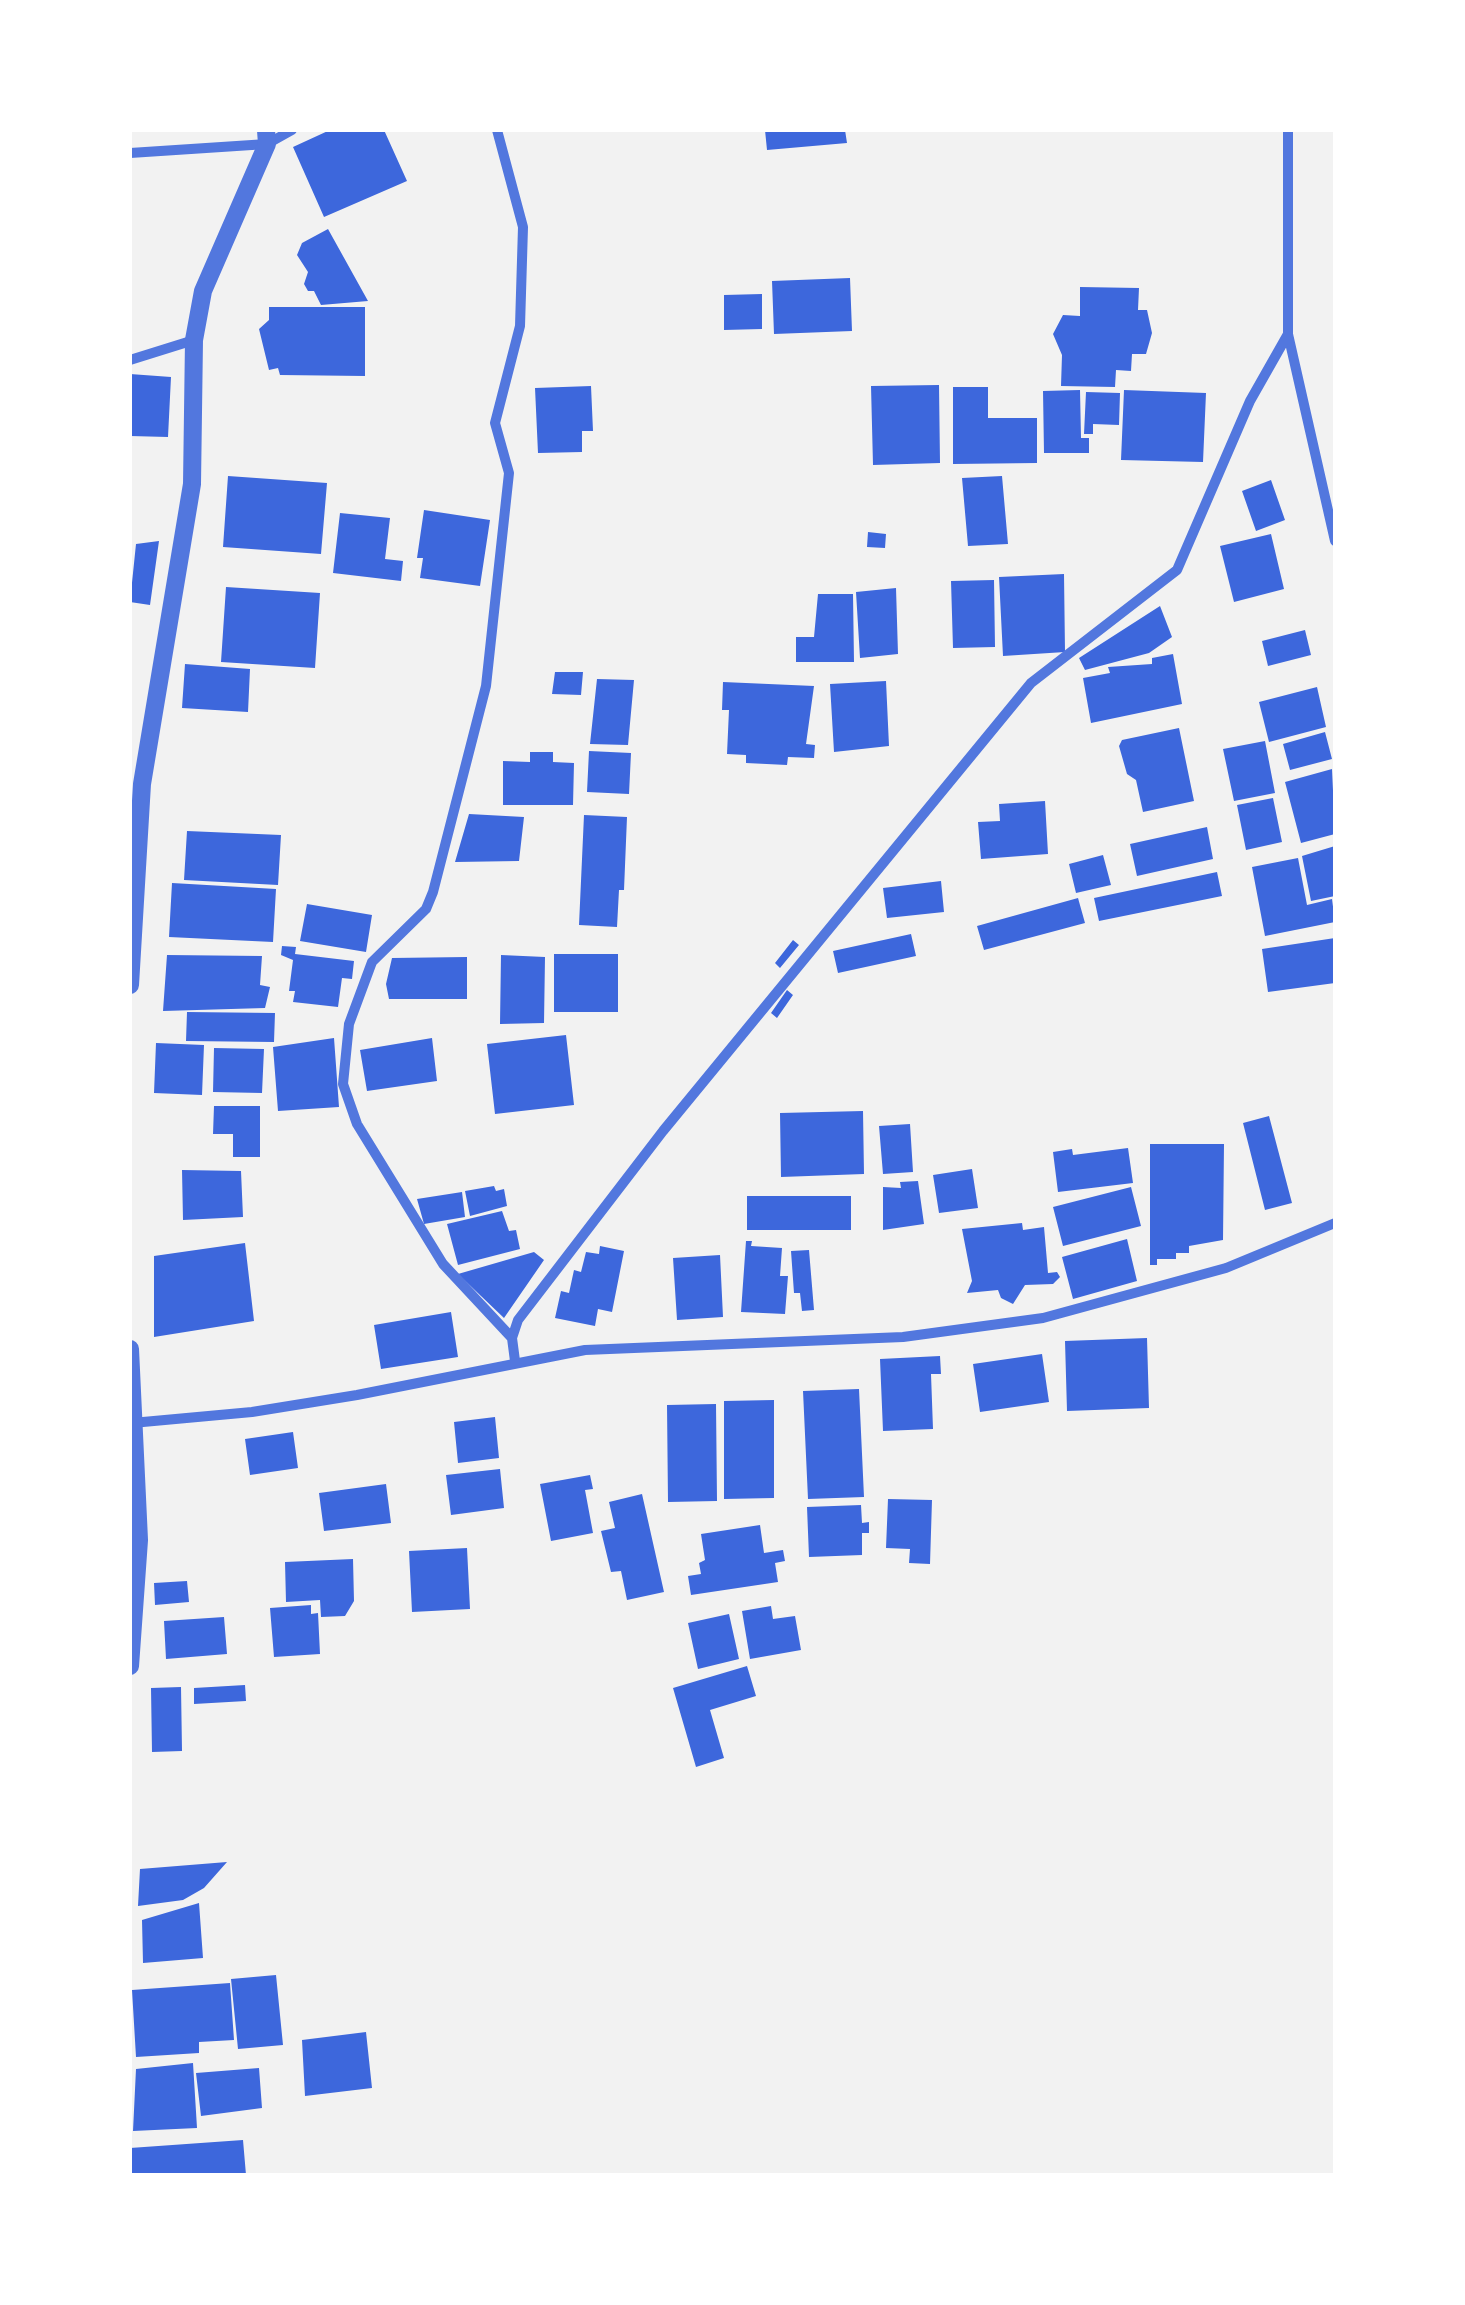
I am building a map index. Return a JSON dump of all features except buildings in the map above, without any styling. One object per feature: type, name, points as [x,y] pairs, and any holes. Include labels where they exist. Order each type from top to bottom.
[{"type":"street","points":[[130,153],[266,137],[292,130]]},
{"type":"street","points":[[496,130],[523,227],[520,326],[495,423],[509,474],[486,686],[433,892],[426,909],[372,962],[349,1024],[344,1084],[357,1124],[444,1264],[512,1338]]},
{"type":"street","points":[[1288,130],[1288,334],[1335,541]]},
{"type":"street","points":[[130,985],[142,784],[192,484],[194,340],[202,290],[266,137]]},
{"type":"street","points":[[515,1361],[512,1338],[518,1320],[663,1130],[1031,682],[1177,570],[1250,400],[1288,334]]},
{"type":"street","points":[[130,360],[194,340]]},
{"type":"street","points":[[132,1423],[340,1398],[585,1350],[903,1337],[1044,1318],[1226,1268],[1335,1223]]},
{"type":"street","points":[[130,1350],[135,1542],[130,1666]]}]
